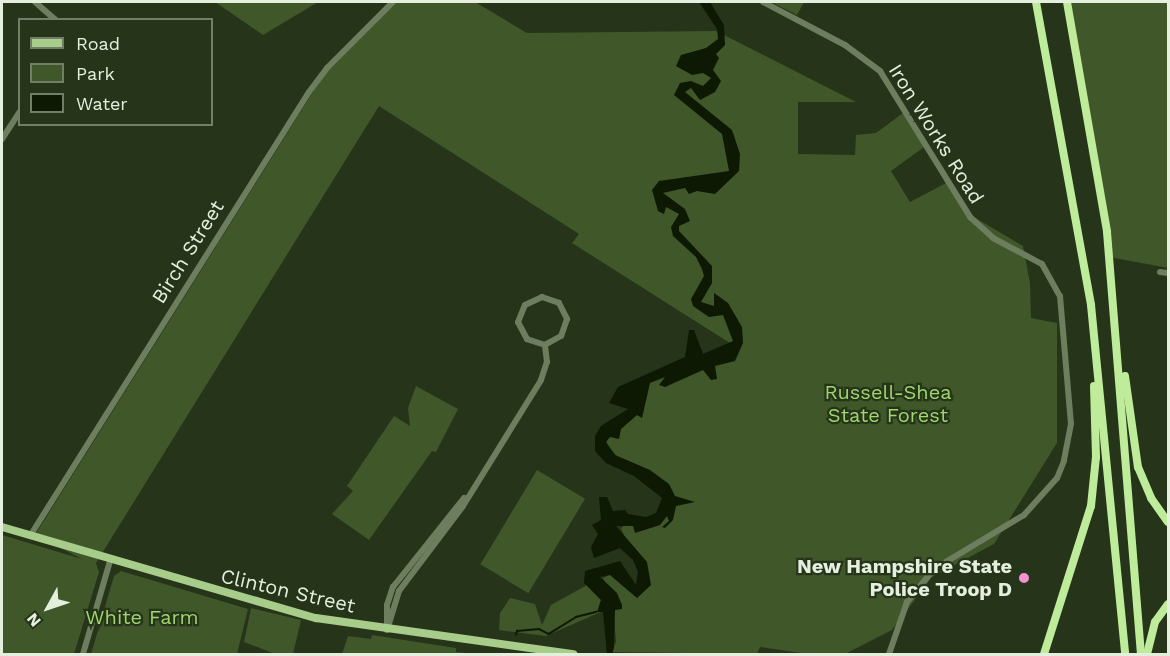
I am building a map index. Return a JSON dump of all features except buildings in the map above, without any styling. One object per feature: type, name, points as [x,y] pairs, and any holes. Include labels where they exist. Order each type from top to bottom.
[{"type":"highway","points":[[1036,2],[1091,305],[1125,654]]},
{"type":"highway","points":[[1067,2],[1107,232],[1117,325],[1141,654]]},
{"type":"highway","points":[[1044,654],[1087,524],[1095,476],[1091,305]]},
{"type":"highway","points":[[1117,325],[1138,467],[1151,498],[1168,522]]},
{"type":"highway","points":[[1147,654],[1155,622],[1168,604]]},
{"type":"main road","name":"Clinton Street","points":[[2,527],[279,610],[387,630],[573,654]]},
{"type":"street","points":[[35,2],[54,18]]},
{"type":"street","name":"Birch Street","points":[[30,536],[309,92],[327,68],[393,2]]},
{"type":"street","name":"Iron Works Road","points":[[763,2],[845,45],[879,71],[970,218],[993,238],[1042,264],[1055,284],[1062,305],[1071,424],[1064,461],[1057,478],[1024,515],[949,557],[930,573],[907,602],[889,654]]},
{"type":"street","points":[[2,139],[18,114]]},
{"type":"street","points":[[1160,272],[1168,273]]},
{"type":"street","points":[[542,297],[559,303],[567,319],[561,336],[545,345],[527,339],[519,322],[525,304],[542,297]]},
{"type":"street","points":[[387,630],[388,599],[465,498],[541,380],[547,362],[545,345]]},
{"type":"street","points":[[83,654],[110,561]]},
{"type":"green space","points":[[215,2],[318,2],[263,35]]},
{"type":"green space","name":"Russell-Shea State Forest","points":[[395,2],[475,2],[527,33],[716,31],[856,102],[798,102],[798,154],[855,155],[856,135],[876,133],[907,110],[927,145],[891,171],[910,202],[948,182],[972,216],[1023,246],[1030,283],[1031,318],[1057,323],[1057,443],[994,544],[932,577],[892,630],[845,654],[808,654],[760,647],[757,654],[611,652],[616,642],[612,597],[603,578],[612,574],[624,587],[639,585],[641,577],[621,528],[628,523],[641,526],[667,509],[654,475],[618,457],[606,445],[607,439],[645,384],[733,345],[572,243],[579,234],[379,106],[96,563],[99,572],[74,654],[2,654],[2,535],[82,559],[35,535],[323,76]]},
{"type":"green space","points":[[771,2],[804,2],[797,15]]},
{"type":"green space","points":[[1065,2],[1168,2],[1168,268],[1109,257]]},
{"type":"green space","points":[[416,386],[458,409],[436,452],[432,451],[369,540],[332,514],[353,491],[347,486],[394,416],[410,426],[408,408]]},
{"type":"green space","points":[[537,470],[585,499],[528,593],[480,564]]},
{"type":"green space","name":"White Farm","points":[[121,571],[248,609],[237,654],[91,654],[114,576]]},
{"type":"green space","points":[[587,585],[601,600],[598,612],[603,611],[546,636],[499,630],[500,613],[510,598],[535,604],[542,625],[551,605]]},
{"type":"green space","points":[[251,608],[301,620],[293,654],[275,654],[244,642]]},
{"type":"green space","points":[[372,635],[456,648],[456,652],[476,654],[342,654],[348,636],[371,639]]},
{"type":"water","points":[[699,2],[710,2],[724,25],[725,45],[716,54],[719,58],[713,70],[721,81],[715,92],[700,100],[691,88],[685,92],[732,130],[740,154],[739,171],[715,194],[697,191],[689,194],[685,188],[663,193],[685,209],[690,221],[679,226],[679,231],[712,266],[712,283],[701,302],[714,306],[714,293],[728,303],[742,327],[743,343],[735,361],[715,366],[717,379],[711,380],[703,370],[665,387],[659,385],[665,377],[650,383],[642,418],[637,415],[621,429],[619,439],[610,437],[606,442],[615,455],[650,470],[669,484],[675,496],[695,502],[676,506],[673,520],[665,528],[662,527],[669,521],[667,516],[660,525],[635,533],[633,526],[616,526],[647,562],[651,585],[637,598],[610,575],[600,577],[617,593],[622,605],[622,609],[615,610],[614,648],[612,654],[607,654],[603,612],[597,612],[601,600],[584,583],[585,571],[620,561],[636,585],[638,572],[633,560],[620,548],[594,558],[591,547],[598,534],[592,525],[601,520],[599,497],[607,497],[613,511],[625,510],[628,514],[646,517],[656,513],[662,498],[634,476],[606,463],[595,451],[595,436],[601,426],[628,409],[609,403],[618,387],[685,357],[689,330],[694,330],[703,354],[733,341],[723,315],[709,317],[693,306],[691,299],[704,276],[702,269],[696,257],[673,236],[671,227],[679,214],[666,207],[664,214],[658,211],[652,190],[659,181],[729,171],[722,134],[674,95],[680,83],[691,81],[703,86],[711,78],[703,73],[692,75],[676,66],[681,55],[706,48],[718,39],[717,29]]},
{"type":"waterway","points":[[516,635],[517,631],[539,629],[549,634],[576,617],[596,612]]},
{"type":"place","name":"New Hampshire State Police Troop D","points":[[1024,578]]}]
